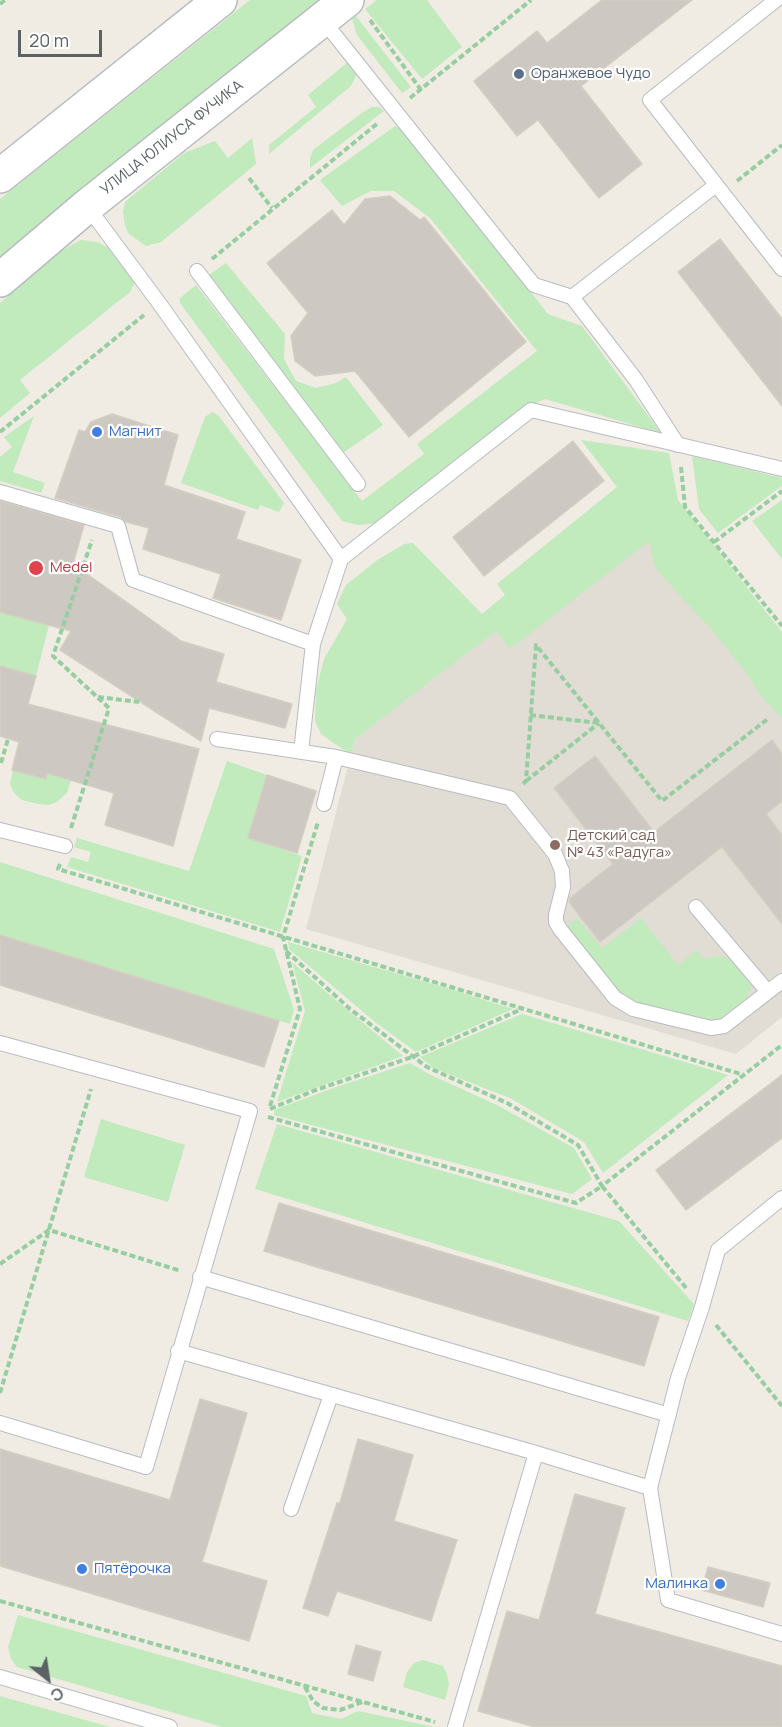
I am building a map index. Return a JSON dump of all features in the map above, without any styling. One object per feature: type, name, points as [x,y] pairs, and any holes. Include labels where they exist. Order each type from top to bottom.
[{"type":"main road","points":[[0,176],[220,0]]},
{"type":"main road","name":"УЛИЦА ЮЛИУСА ФУЧИКА","points":[[0,280],[87,206],[346,12]]},
{"type":"lane","points":[[776,0],[650,100],[782,269]]},
{"type":"lane","points":[[346,12],[395,110],[534,285],[572,297],[636,380],[678,445]]},
{"type":"lane","points":[[572,297],[719,189]]},
{"type":"lane","points":[[87,206],[341,559]]},
{"type":"lane","points":[[197,271],[358,484]]},
{"type":"lane","points":[[301,752],[313,644],[341,559],[531,410],[782,469]]},
{"type":"lane","points":[[0,492],[118,526],[134,580],[313,644]]},
{"type":"lane","points":[[217,739],[336,757],[510,798],[555,854],[562,871],[563,887],[556,922],[615,998],[633,1009],[711,1028],[724,1026],[782,981]]},
{"type":"lane","points":[[324,804],[336,757]]},
{"type":"lane","points":[[0,830],[65,846]]},
{"type":"lane","points":[[696,907],[768,992]]},
{"type":"lane","points":[[0,1043],[98,1068],[250,1112],[178,1351],[146,1467],[0,1423]]},
{"type":"lane","points":[[782,1198],[718,1250],[678,1378],[650,1488],[668,1600],[782,1635]]},
{"type":"lane","points":[[200,1277],[669,1415]]},
{"type":"lane","points":[[178,1351],[536,1453],[650,1488]]},
{"type":"lane","points":[[291,1509],[331,1395]]},
{"type":"lane","points":[[448,1725],[536,1453]]},
{"type":"lane","points":[[0,1677],[170,1727]]},
{"type":"path","points":[[0,4],[5,0]]},
{"type":"path","points":[[197,271],[531,0]]},
{"type":"path","points":[[346,12],[421,90]]},
{"type":"path","points":[[719,189],[782,145]]},
{"type":"path","points":[[249,178],[272,208]]},
{"type":"path","points":[[0,432],[159,303]]},
{"type":"path","points":[[678,445],[685,507],[782,626]]},
{"type":"path","points":[[714,542],[782,491]]},
{"type":"path","points":[[98,520],[52,656],[109,708],[58,869],[744,1075]]},
{"type":"path","points":[[526,781],[536,645],[662,801],[769,718]]},
{"type":"path","points":[[97,697],[139,702]]},
{"type":"path","points":[[530,715],[599,723]]},
{"type":"path","points":[[510,798],[526,781],[599,723]]},
{"type":"path","points":[[2,764],[8,739]]},
{"type":"path","points":[[324,804],[283,937],[300,1009],[266,1117],[576,1203],[602,1186],[782,1045]]},
{"type":"path","points":[[286,951],[350,1009],[427,1067],[507,1103],[578,1145],[602,1186],[782,1406]]},
{"type":"path","points":[[269,1109],[313,1091],[412,1057],[522,1008]]},
{"type":"path","points":[[0,1393],[98,1068]]},
{"type":"path","points":[[0,1264],[49,1230]]},
{"type":"path","points":[[49,1230],[200,1277]]},
{"type":"path","points":[[0,1601],[448,1725]]},
{"type":"path","points":[[304,1686],[313,1701],[323,1708],[340,1710],[362,1702]]},
{"type":"shaded area","name":"Детский сад № 43 «Радуга»","points":[[667,498],[782,640],[782,1017],[736,1054],[306,929],[355,739]]},
{"type":"green space","points":[[250,0],[322,0],[0,257],[0,199]]},
{"type":"green space","points":[[377,0],[427,0],[462,47],[422,79],[365,9]]},
{"type":"green space","points":[[356,16],[411,87],[402,93],[357,35],[352,19]]},
{"type":"green space","points":[[348,62],[355,70],[356,76],[351,86],[269,154],[269,145],[316,107],[308,95]]},
{"type":"green space","points":[[372,107],[379,107],[384,111],[310,168],[313,150]]},
{"type":"green space","points":[[395,126],[403,130],[548,314],[582,326],[661,433],[545,399],[526,407],[380,523],[358,525],[342,521],[180,303],[180,298],[196,285],[362,501],[424,454],[417,444],[537,351],[430,218],[394,191],[371,191],[342,206],[320,180]]},
{"type":"green space","points":[[252,138],[256,164],[161,242],[146,246],[129,234],[123,212],[125,202],[184,153],[215,141],[228,158]]},
{"type":"green space","points":[[81,240],[97,242],[111,249],[135,282],[130,292],[20,380],[30,393],[0,418],[0,303],[61,251]]},
{"type":"green space","points":[[226,263],[285,334],[284,359],[296,381],[316,388],[336,383],[346,377],[383,425],[343,453],[207,276]]},
{"type":"green space","points":[[212,412],[218,415],[284,503],[279,512],[260,505],[258,510],[181,483],[205,417]]},
{"type":"green space","points":[[34,416],[13,472],[45,483],[41,493],[0,481],[0,457],[12,447],[4,437]]},
{"type":"green space","points":[[581,440],[669,453],[678,500],[782,632],[782,718],[760,695],[745,671],[715,634],[657,570],[650,550],[652,547],[648,542],[510,649],[496,631],[355,739],[351,755],[321,734],[315,721],[316,690],[324,659],[347,619],[337,604],[346,585],[376,561],[404,544],[413,543],[482,614],[505,595],[497,584],[617,487]]},
{"type":"green space","points":[[692,456],[782,478],[782,486],[718,533],[699,509]]},
{"type":"green space","points":[[782,500],[782,559],[752,521]]},
{"type":"green space","points":[[0,612],[49,625],[36,676],[0,666]]},
{"type":"green space","points":[[227,761],[267,775],[248,838],[302,856],[280,932],[67,867],[71,857],[88,862],[91,852],[74,847],[77,838],[189,871]]},
{"type":"green space","points":[[13,770],[45,779],[47,773],[71,780],[67,793],[57,802],[48,805],[38,804],[22,800],[14,793],[10,784]]},
{"type":"green space","points":[[0,862],[274,949],[294,1010],[290,1024],[0,935]]},
{"type":"green space","points":[[577,918],[602,948],[641,918],[678,965],[697,950],[703,958],[723,956],[733,961],[752,986],[743,1004],[721,1020],[701,1019],[633,1001],[619,994],[567,926]]},
{"type":"green space","points":[[288,942],[513,1009],[416,1052],[375,1022],[289,949]]},
{"type":"green space","points":[[292,962],[403,1056],[277,1102],[305,1011]]},
{"type":"green space","points":[[522,1014],[728,1075],[603,1173],[584,1142],[510,1098],[433,1068],[420,1057]]},
{"type":"green space","points":[[410,1063],[499,1106],[574,1148],[592,1179],[572,1194],[274,1115],[274,1110]]},
{"type":"green space","points":[[101,1119],[185,1145],[168,1202],[84,1177]]},
{"type":"green space","points":[[277,1124],[619,1221],[694,1304],[688,1321],[255,1189]]},
{"type":"green space","points":[[18,1615],[306,1696],[312,1713],[341,1719],[358,1711],[435,1727],[222,1727],[17,1667],[11,1659],[8,1647]]},
{"type":"green space","points":[[423,1660],[443,1666],[449,1685],[445,1700],[403,1687],[407,1672],[414,1663]]},
{"type":"green space","points":[[0,1696],[110,1727],[0,1727]]},
{"type":"building","points":[[602,0],[692,0],[581,86],[642,164],[599,198],[538,120],[517,136],[474,81],[537,31],[547,43]]},
{"type":"building","points":[[390,196],[420,220],[424,217],[526,342],[409,437],[355,371],[315,376],[295,361],[291,336],[308,313],[267,263],[332,210],[344,225],[365,199]]},
{"type":"building","points":[[720,239],[782,319],[782,406],[678,272]]},
{"type":"building","points":[[112,414],[178,435],[164,485],[245,512],[236,539],[301,560],[281,620],[213,598],[221,574],[143,549],[149,528],[55,498],[79,430],[85,432],[91,422]]},
{"type":"building","points":[[573,441],[604,481],[484,576],[453,537]]},
{"type":"building","points":[[0,501],[84,525],[73,564],[181,641],[224,654],[216,682],[292,704],[285,728],[209,708],[201,741],[60,650],[71,631],[0,612]]},
{"type":"building","points":[[0,666],[36,676],[28,704],[199,749],[173,846],[105,825],[114,793],[47,773],[46,779],[12,770],[19,742],[0,736]]},
{"type":"building","points":[[772,740],[782,754],[782,801],[766,814],[782,835],[782,924],[722,847],[600,942],[569,902],[570,898],[613,864],[554,788],[595,756],[654,832]]},
{"type":"building","points":[[267,775],[316,791],[297,853],[248,838]]},
{"type":"building","points":[[0,935],[279,1021],[264,1067],[0,985]]},
{"type":"building","points":[[782,1075],[782,1138],[686,1210],[656,1170]]},
{"type":"building","points":[[279,1203],[659,1317],[644,1366],[264,1251]]},
{"type":"building","points":[[200,1399],[247,1413],[202,1562],[267,1581],[249,1641],[0,1566],[0,1449],[170,1500]]},
{"type":"building","points":[[358,1439],[413,1455],[394,1521],[457,1540],[431,1621],[337,1591],[328,1616],[303,1608],[337,1503],[340,1503]]},
{"type":"building","points":[[575,1494],[625,1508],[595,1614],[782,1666],[782,1727],[535,1727],[478,1711],[507,1611],[539,1620]]},
{"type":"building","points":[[708,1567],[770,1583],[763,1607],[702,1590]]},
{"type":"building","points":[[356,1645],[381,1652],[373,1681],[348,1674]]},
{"type":"place","name":"Оранжевое Чудо","points":[[519,74]]},
{"type":"place","name":"Магнит","points":[[97,432]]},
{"type":"place","name":"Medel","points":[[36,568]]},
{"type":"place","name":"Детский сад № 43 «Радуга»","points":[[555,845]]},
{"type":"place","name":"Пятёрочка","points":[[82,1569]]},
{"type":"place","name":"Малинка","points":[[720,1584]]}]
